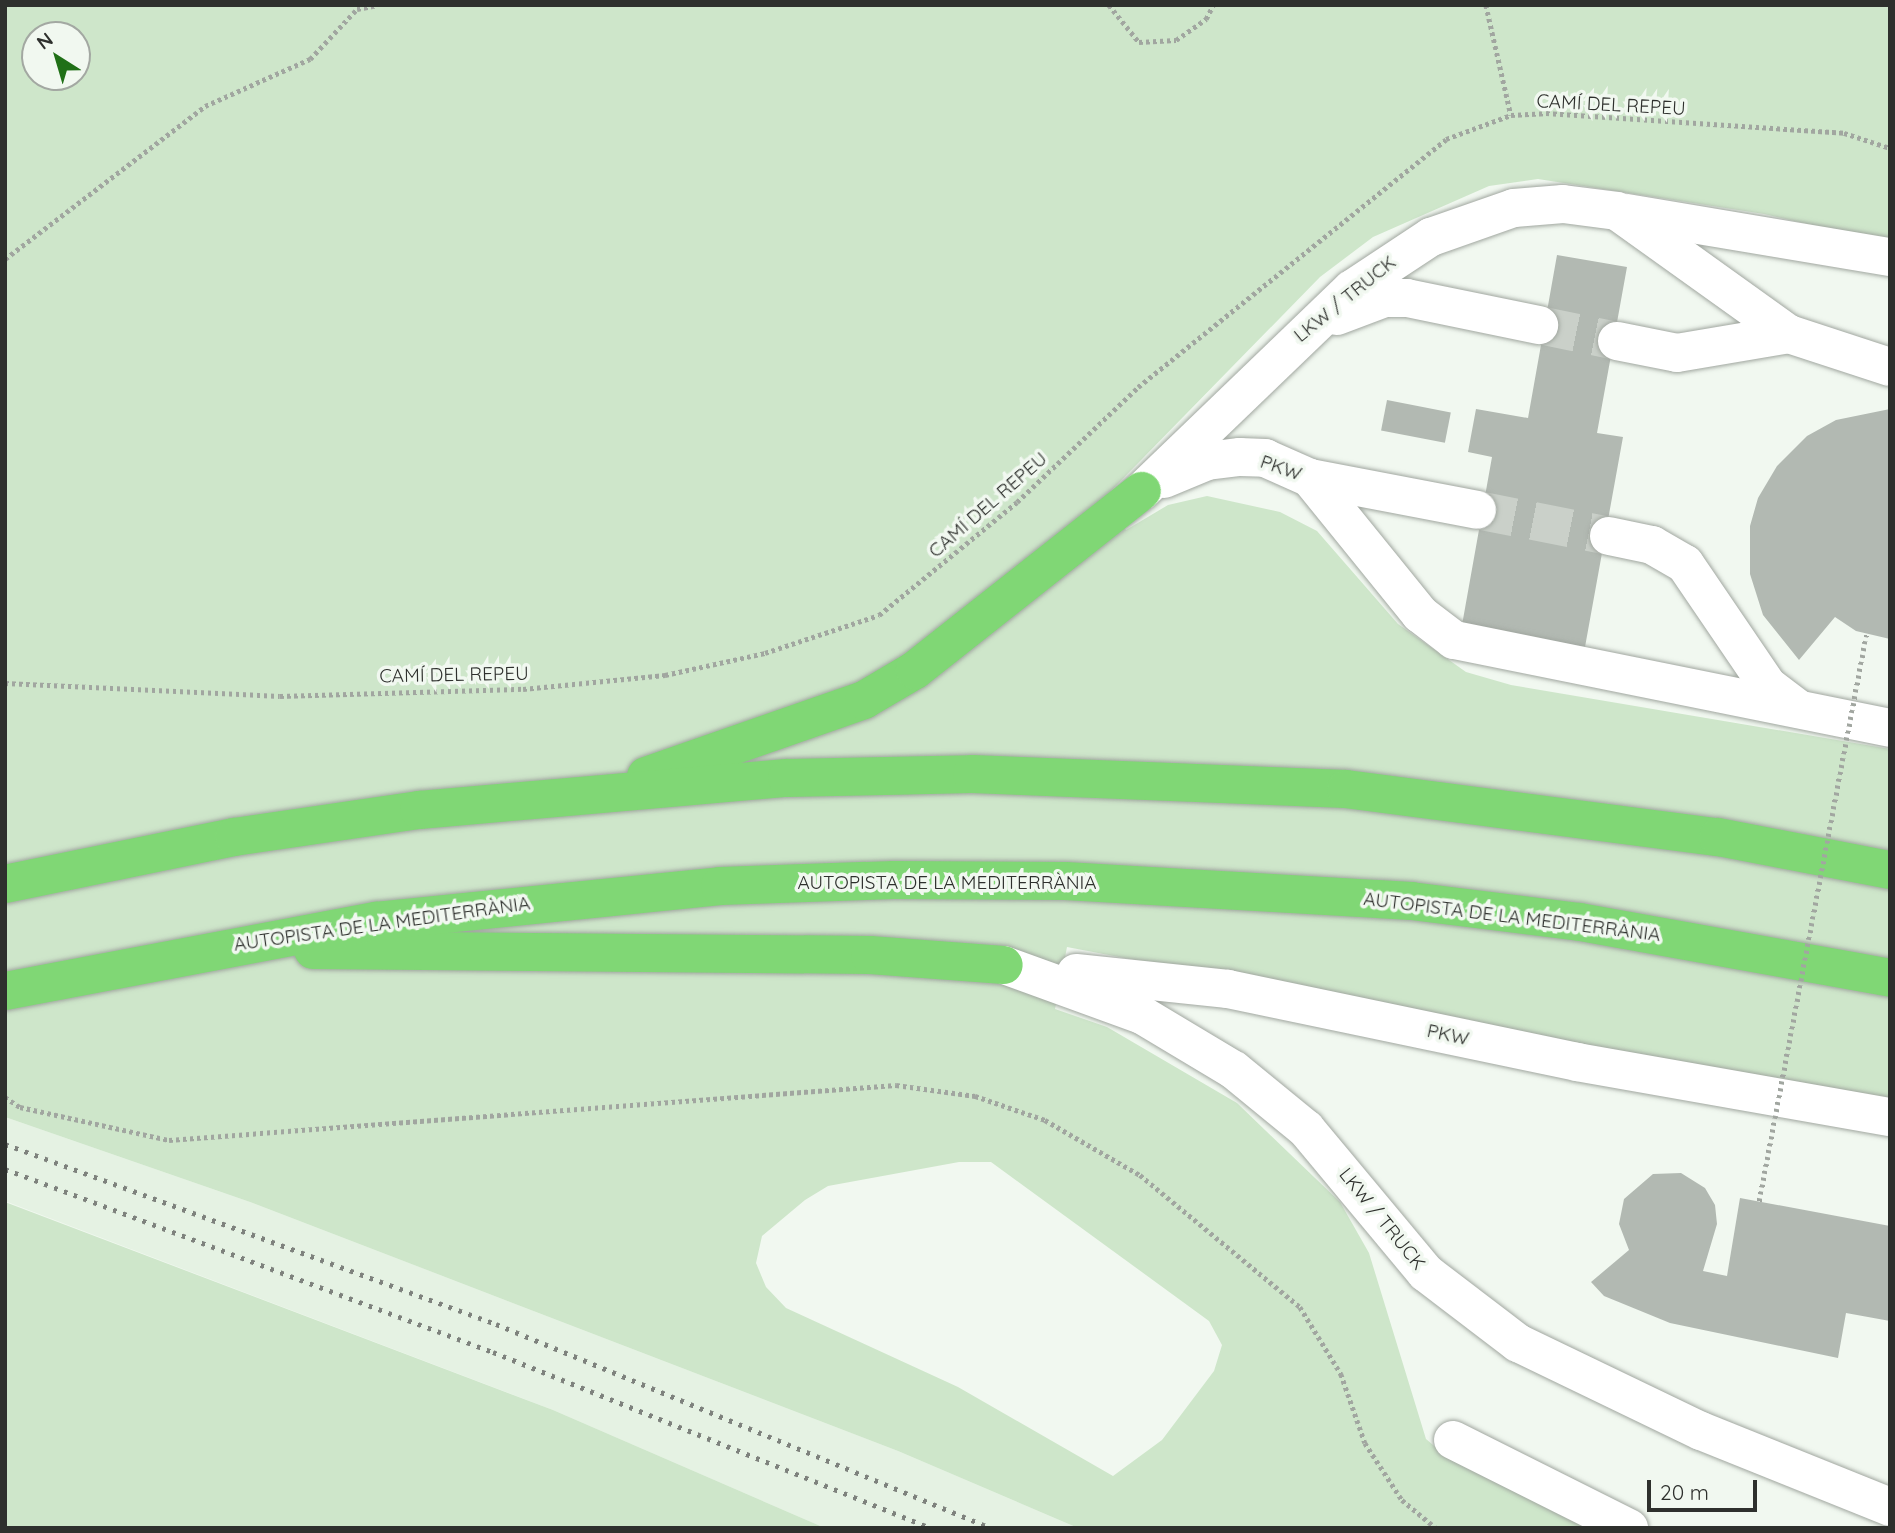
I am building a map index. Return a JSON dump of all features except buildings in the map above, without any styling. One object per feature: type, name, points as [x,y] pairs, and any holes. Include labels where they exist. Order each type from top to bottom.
[{"type":"highway","points":[[605,793],[864,700],[915,670],[1142,491]]},
{"type":"highway","points":[[5,884],[234,837],[605,793],[787,778],[1161,777],[1528,809],[1890,870]]},
{"type":"highway","name":"AUTOPISTA DE LA MEDITERRÀNIA","points":[[5,991],[206,949],[376,921],[720,886],[1065,881],[1411,901],[1660,935],[1890,978]]},
{"type":"highway","points":[[206,949],[870,955],[1004,965]]},
{"type":"lane","name":"LKW / TRUCK","points":[[1142,491],[1286,348],[1352,289],[1431,237],[1514,208],[1563,204],[1617,211],[1789,334],[1890,367]]},
{"type":"lane","points":[[1617,211],[1890,257]]},
{"type":"lane","points":[[1286,348],[1337,317],[1385,298],[1539,325]]},
{"type":"lane","points":[[1617,341],[1677,353],[1789,334]]},
{"type":"lane","name":"PKW","points":[[1142,491],[1180,471],[1240,457],[1265,458],[1310,478],[1420,614],[1454,640],[1890,728]]},
{"type":"lane","points":[[1310,478],[1477,510]]},
{"type":"lane","points":[[1609,536],[1652,545],[1685,564],[1768,686],[1799,709]]},
{"type":"lane","name":"LKW / TRUCK","points":[[1004,965],[1142,1015],[1244,1078],[1306,1129],[1426,1273],[1518,1343],[1701,1431],[1890,1507]]},
{"type":"lane","name":"PKW","points":[[1004,965],[1228,989],[1577,1062],[1890,1117]]},
{"type":"lane","points":[[1453,1440],[1629,1528]]},
{"type":"path","points":[[5,259],[205,106],[310,59],[357,9],[377,5]]},
{"type":"path","points":[[1109,5],[1139,42],[1176,40],[1206,19],[1213,5]]},
{"type":"path","points":[[1486,5],[1511,115]]},
{"type":"path","name":"CAMÍ DEL REPEU","points":[[5,683],[280,696],[523,689],[720,666],[879,615],[1017,502],[1138,387],[1418,158],[1446,139],[1511,115],[1844,133],[1890,148]]},
{"type":"path","points":[[1759,1201],[1866,635]]},
{"type":"path","points":[[5,1097],[20,1107],[169,1140],[896,1085],[975,1097],[1045,1120],[1140,1175],[1300,1307],[1341,1374],[1365,1443],[1402,1500],[1436,1528]]},
{"type":"shaded area","points":[[5,1117],[250,1202],[898,1451],[1078,1528],[825,1528],[553,1410],[5,1201]]},
{"type":"green space","points":[[5,5],[1890,5],[1890,243],[1764,214],[1538,179],[1489,186],[1373,237],[1320,277],[1100,502],[1126,530],[1168,505],[1207,496],[1280,512],[1317,531],[1398,624],[1466,672],[1511,685],[1890,749],[1890,1105],[1067,947],[1055,1009],[1107,1027],[1237,1103],[1340,1202],[1369,1253],[1426,1439],[1446,1456],[1598,1528],[1078,1528],[898,1451],[250,1202],[5,1117]],"holes":[[[959,1162],[991,1162],[1209,1321],[1222,1345],[1214,1371],[1162,1440],[1113,1476],[958,1387],[786,1308],[766,1287],[756,1263],[762,1236],[805,1200],[828,1186]]]},
{"type":"green space","points":[[5,1202],[553,1410],[825,1528],[5,1528]]},
{"type":"tunnel","points":[[1539,325],[1617,341]]},
{"type":"tunnel","points":[[1477,510],[1609,536]]},
{"type":"railway","points":[[5,1144],[496,1324],[991,1528]]},
{"type":"railway","points":[[5,1169],[493,1352],[931,1528]]}]
